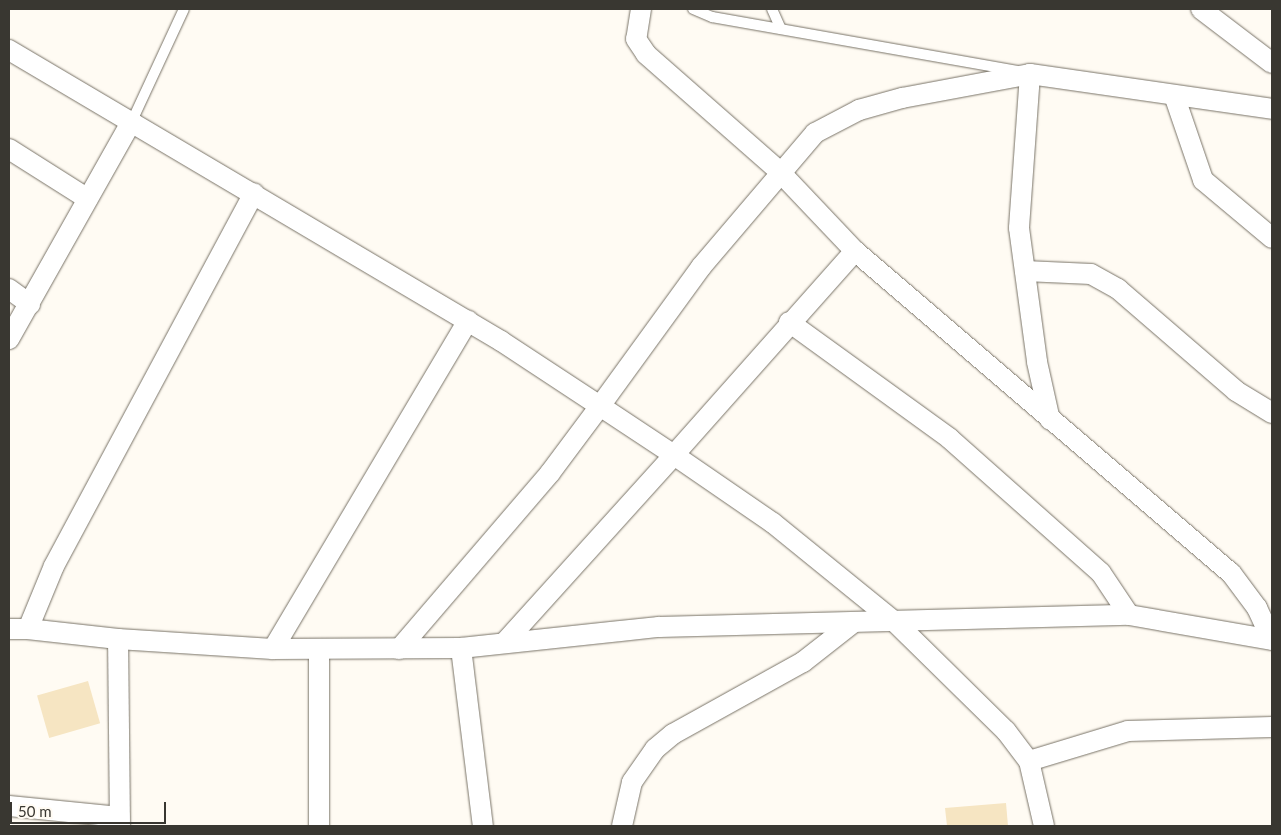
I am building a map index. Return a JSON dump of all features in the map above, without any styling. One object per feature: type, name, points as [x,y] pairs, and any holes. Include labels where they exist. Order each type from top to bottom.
[{"type":"street","points":[[641,9],[636,39],[646,54],[779,171],[855,250],[1050,420],[1231,573],[1257,608],[1272,640]]},
{"type":"street","points":[[1201,9],[1272,63]]},
{"type":"street","points":[[9,50],[468,321],[600,406],[774,523],[895,622],[1006,731],[1029,761],[1044,826]]},
{"type":"street","points":[[1030,74],[1019,228],[1050,420]]},
{"type":"street","points":[[399,649],[550,473],[701,267],[779,171],[816,133],[859,110],[1030,74],[1175,98],[1272,109]]},
{"type":"street","points":[[1175,98],[1204,180],[1272,238]]},
{"type":"street","points":[[9,339],[132,121]]},
{"type":"street","points":[[9,150],[88,199]]},
{"type":"street","points":[[254,193],[54,566],[18,629],[118,639],[273,649],[399,649],[461,648],[506,641],[658,628],[1129,615],[1272,640]]},
{"type":"street","points":[[506,641],[855,250]]},
{"type":"street","points":[[1025,271],[1091,274],[1118,290],[1236,392],[1272,413]]},
{"type":"street","points":[[9,289],[30,304]]},
{"type":"street","points":[[273,649],[468,321]]},
{"type":"street","points":[[789,322],[949,438],[1101,574],[1129,615]]},
{"type":"street","points":[[622,826],[632,782],[655,749],[673,734],[803,662],[853,623]]},
{"type":"street","points":[[9,806],[120,822],[118,639]]},
{"type":"street","points":[[461,648],[483,826]]},
{"type":"street","points":[[318,826],[319,649]]},
{"type":"street","points":[[1029,761],[1128,731],[1272,728]]},
{"type":"lane","points":[[132,121],[184,9]]},
{"type":"lane","points":[[693,9],[712,17],[1030,74]]},
{"type":"lane","points":[[772,9],[781,29]]},
{"type":"building","points":[[88,681],[100,723],[49,738],[37,696]]},
{"type":"building","points":[[1006,803],[1008,826],[947,826],[945,808]]}]
